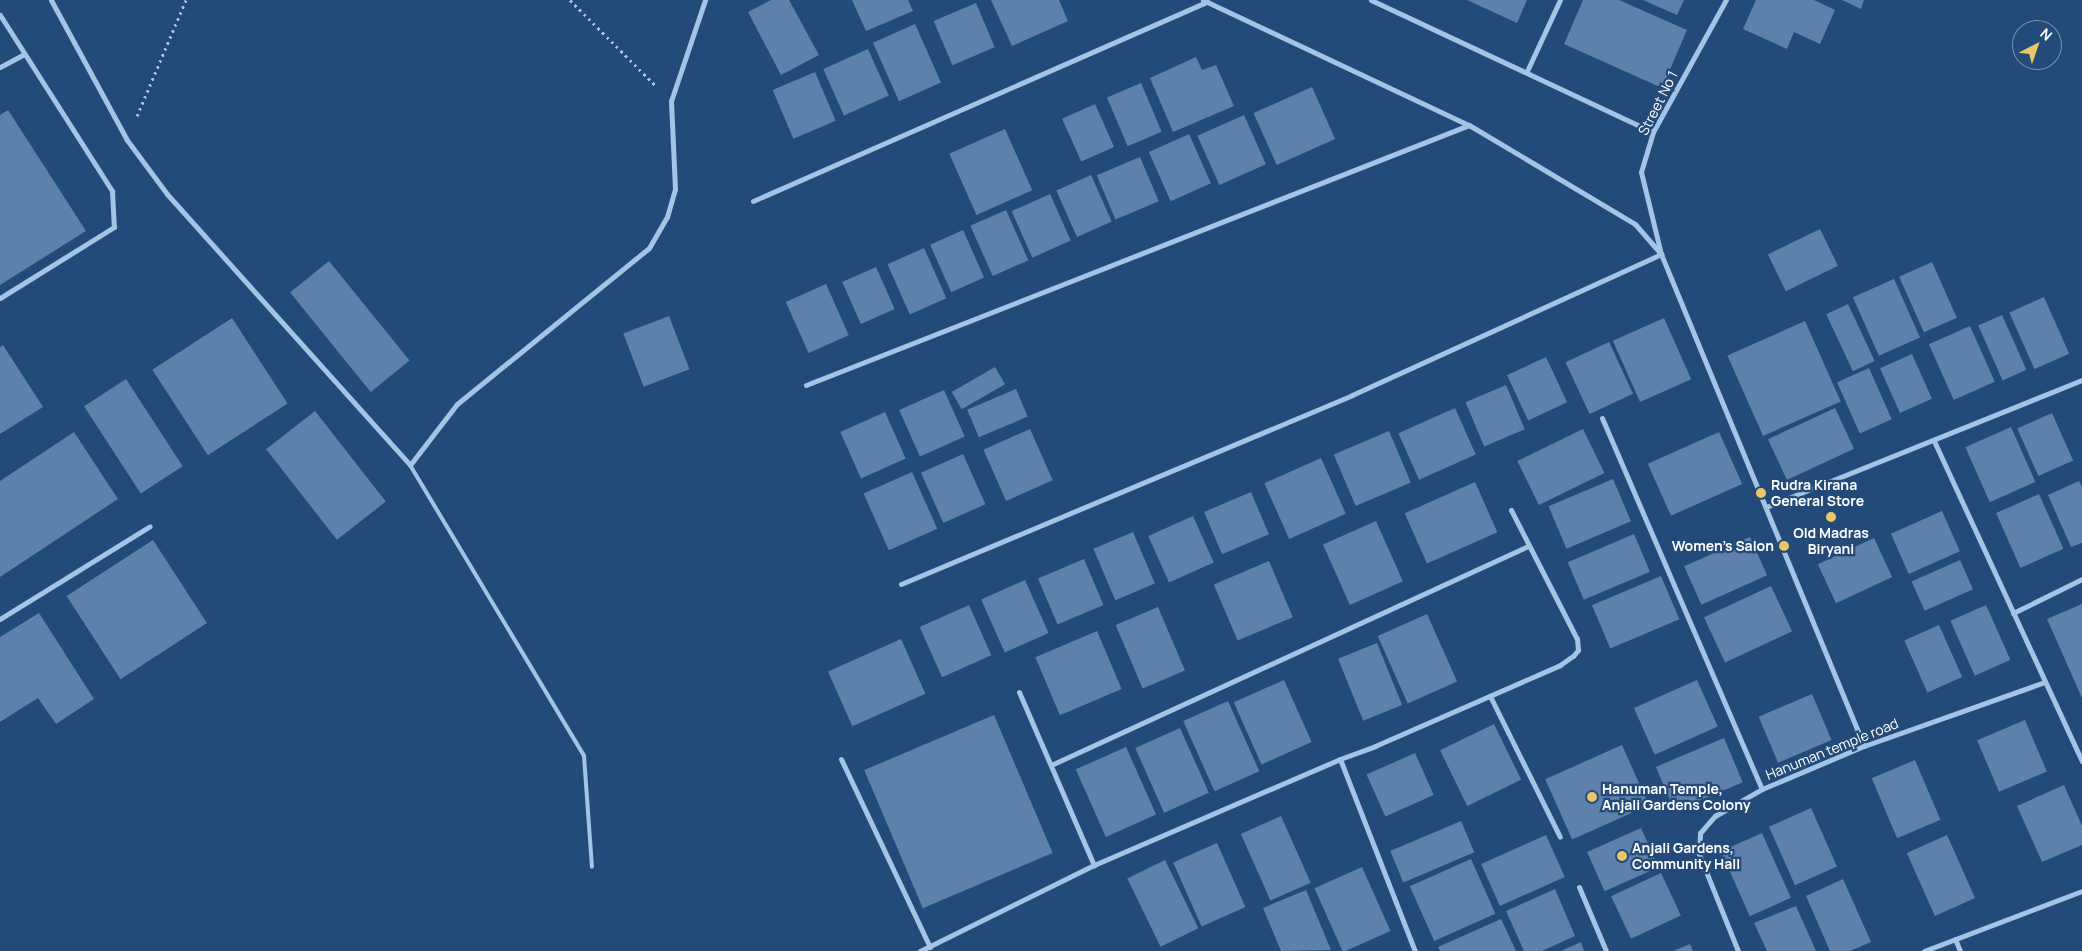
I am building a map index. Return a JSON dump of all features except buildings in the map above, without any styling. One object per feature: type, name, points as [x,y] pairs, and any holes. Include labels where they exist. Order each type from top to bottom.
[{"type":"street","points":[[51,0],[127,140],[167,194],[410,465],[458,404],[649,248],[667,217],[675,189],[671,101],[705,0]]},
{"type":"street","points":[[1371,0],[1527,71],[1653,132]]},
{"type":"street","points":[[1527,71],[1560,0]]},
{"type":"street","name":"Street No 1","points":[[1661,254],[1641,172],[1653,132],[1726,0]]},
{"type":"street","points":[[753,201],[1205,1],[1469,125],[1635,224],[1661,254],[1864,746]]},
{"type":"street","points":[[0,15],[112,191],[114,227],[0,298]]},
{"type":"street","points":[[0,67],[24,54]]},
{"type":"street","points":[[806,385],[1469,125]]},
{"type":"street","points":[[901,584],[1352,395],[1661,254]]},
{"type":"street","points":[[1766,507],[2082,380]]},
{"type":"street","points":[[1602,418],[1762,789]]},
{"type":"street","points":[[1934,441],[2082,762]]},
{"type":"street","points":[[920,951],[1094,865],[1340,759],[1376,746],[1560,665],[1578,650],[1578,639],[1528,546],[1511,510]]},
{"type":"street","points":[[0,619],[150,526]]},
{"type":"street","points":[[1051,765],[1528,546]]},
{"type":"street","points":[[2013,613],[2082,579]]},
{"type":"street","name":"Hanuman temple road","points":[[1738,951],[1699,854],[1700,833],[1715,816],[1762,789],[1864,746],[2045,682]]},
{"type":"street","points":[[1019,692],[1094,865]]},
{"type":"street","points":[[1490,696],[1560,837]]},
{"type":"street","points":[[841,759],[930,947]]},
{"type":"street","points":[[1340,759],[1415,951]]},
{"type":"street","points":[[1578,887],[1606,951]]},
{"type":"street","points":[[1924,951],[2082,891]]},
{"type":"street","points":[[1955,939],[1960,951]]},
{"type":"lane","points":[[410,465],[584,756],[592,867]]},
{"type":"path","points":[[127,140],[166,43],[186,0]]},
{"type":"path","points":[[570,0],[671,101]]},
{"type":"place","name":"Rudra Kirana General Store","points":[[1761,493]]},
{"type":"place","name":"Old Madras Biryani","points":[[1831,517]]},
{"type":"place","name":"Women's Salon","points":[[1784,546]]},
{"type":"place","name":"Hanuman Temple, Anjali Gardens Colony","points":[[1592,797]]},
{"type":"place","name":"Anjali Gardens, Community Hall","points":[[1622,856]]}]
